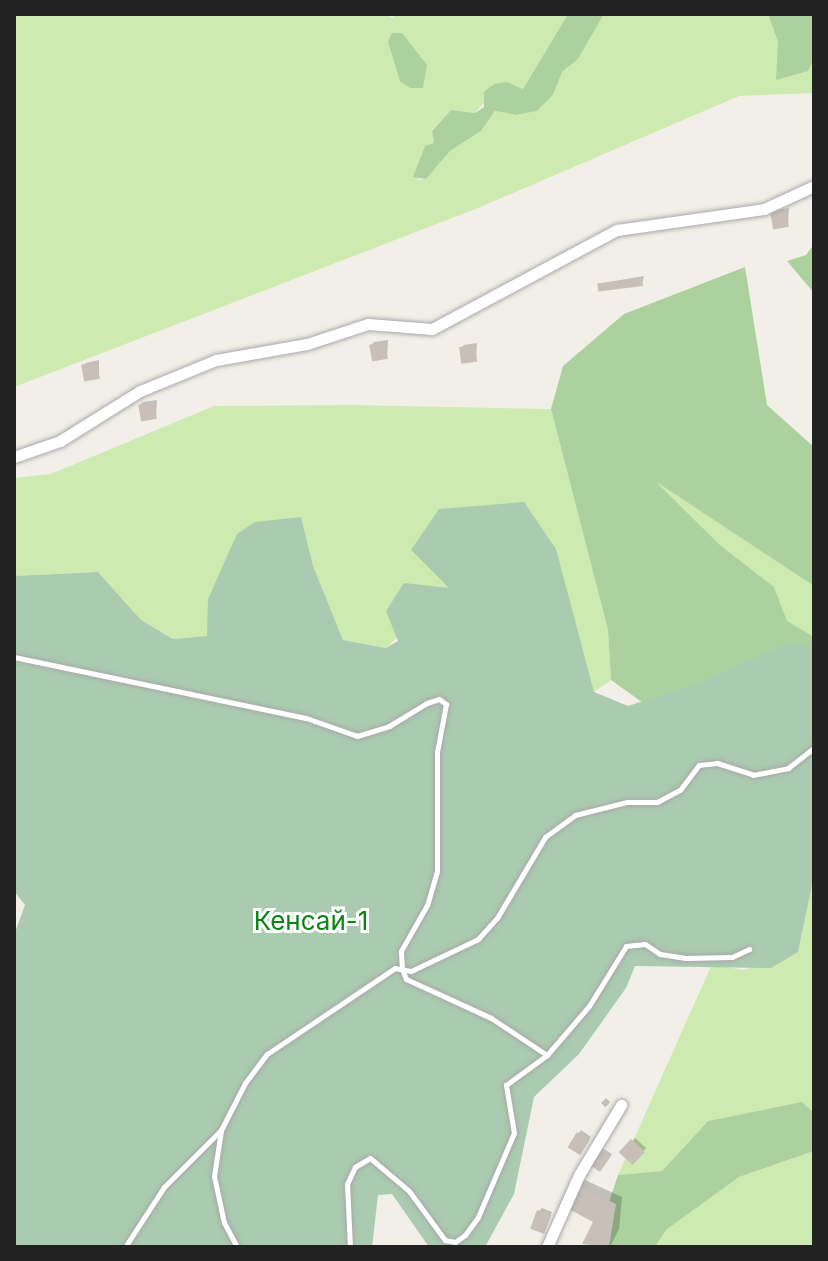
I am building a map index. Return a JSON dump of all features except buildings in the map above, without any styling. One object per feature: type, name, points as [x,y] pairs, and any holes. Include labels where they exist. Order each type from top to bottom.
[{"type":"street","points":[[14,457],[60,441],[140,391],[216,360],[307,344],[368,324],[432,329],[617,230],[764,209],[814,186]]},
{"type":"street","points":[[547,1247],[579,1175],[621,1105]]},
{"type":"lane","points":[[14,657],[306,718],[357,736],[389,726],[427,703],[439,699],[446,704],[448,717],[437,752],[437,871],[427,905],[401,951],[402,969],[406,979],[491,1018],[547,1055]]},
{"type":"lane","points":[[125,1247],[164,1187],[221,1130],[245,1083],[267,1054],[371,982],[402,969],[411,971],[478,939],[497,918],[545,837],[575,815],[627,802],[657,802],[680,790],[699,765],[717,763],[753,775],[788,768],[814,748]]},
{"type":"lane","points":[[350,1247],[347,1184],[355,1167],[370,1158],[409,1191],[445,1240],[455,1242],[465,1235],[478,1217],[514,1133],[506,1085],[547,1055],[589,1006],[626,946],[645,944],[660,954],[686,958],[732,957],[749,949]]},
{"type":"lane","points":[[221,1130],[214,1176],[224,1223],[237,1247]]},
{"type":"green space","points":[[14,14],[383,14],[393,18],[395,14],[568,14],[523,89],[487,99],[475,113],[451,110],[432,130],[434,143],[418,180],[426,179],[450,151],[481,131],[495,111],[516,115],[537,111],[553,95],[562,72],[578,59],[604,14],[768,14],[778,42],[808,71],[814,59],[814,93],[739,96],[478,208],[14,387]]},
{"type":"green space","points":[[568,14],[604,14],[578,59],[562,72],[553,95],[537,111],[516,115],[495,111],[481,131],[450,151],[426,179],[413,177],[425,146],[434,143],[432,131],[451,110],[475,113],[484,107],[484,92],[494,84],[507,82],[523,89]]},
{"type":"green space","points":[[768,14],[814,14],[814,59],[808,71],[776,80],[778,42]]},
{"type":"green space","points":[[392,33],[402,33],[427,65],[423,88],[410,88],[400,81],[388,42]]},
{"type":"green space","points":[[814,244],[814,293],[787,261],[806,255]]},
{"type":"green space","points":[[745,267],[767,405],[814,447],[814,586],[655,481],[720,545],[774,587],[787,621],[814,637],[814,651],[653,710],[611,680],[608,630],[551,409],[563,366],[624,314]]},
{"type":"green space","points":[[214,406],[551,409],[608,630],[611,680],[594,692],[572,622],[450,589],[386,648],[343,640],[313,566],[301,517],[208,599],[208,636],[173,639],[141,620],[98,572],[14,576],[14,478],[51,474]]},
{"type":"green space","points":[[650,477],[814,586],[814,637],[787,622],[774,587],[720,545]]},
{"type":"green space","name":"Кенсай-1","points":[[524,502],[556,549],[594,692],[628,706],[698,683],[791,642],[814,648],[814,876],[798,952],[771,968],[635,966],[626,988],[579,1054],[534,1097],[514,1194],[485,1247],[429,1247],[392,1194],[378,1195],[372,1247],[14,1247],[14,935],[25,905],[14,891],[14,576],[98,572],[141,620],[173,639],[207,636],[208,599],[237,534],[255,522],[301,517],[313,566],[343,640],[386,648],[398,641],[386,611],[404,583],[449,588],[411,550],[439,509]]},
{"type":"green space","points":[[814,876],[814,1113],[802,1102],[708,1121],[662,1171],[618,1175],[712,964],[743,970],[798,952]]},
{"type":"green space","points":[[802,1102],[814,1113],[814,1151],[739,1177],[666,1230],[655,1247],[594,1247],[618,1175],[662,1171],[708,1121]]},
{"type":"green space","points":[[814,1151],[814,1247],[655,1247],[666,1230],[739,1177]]}]
